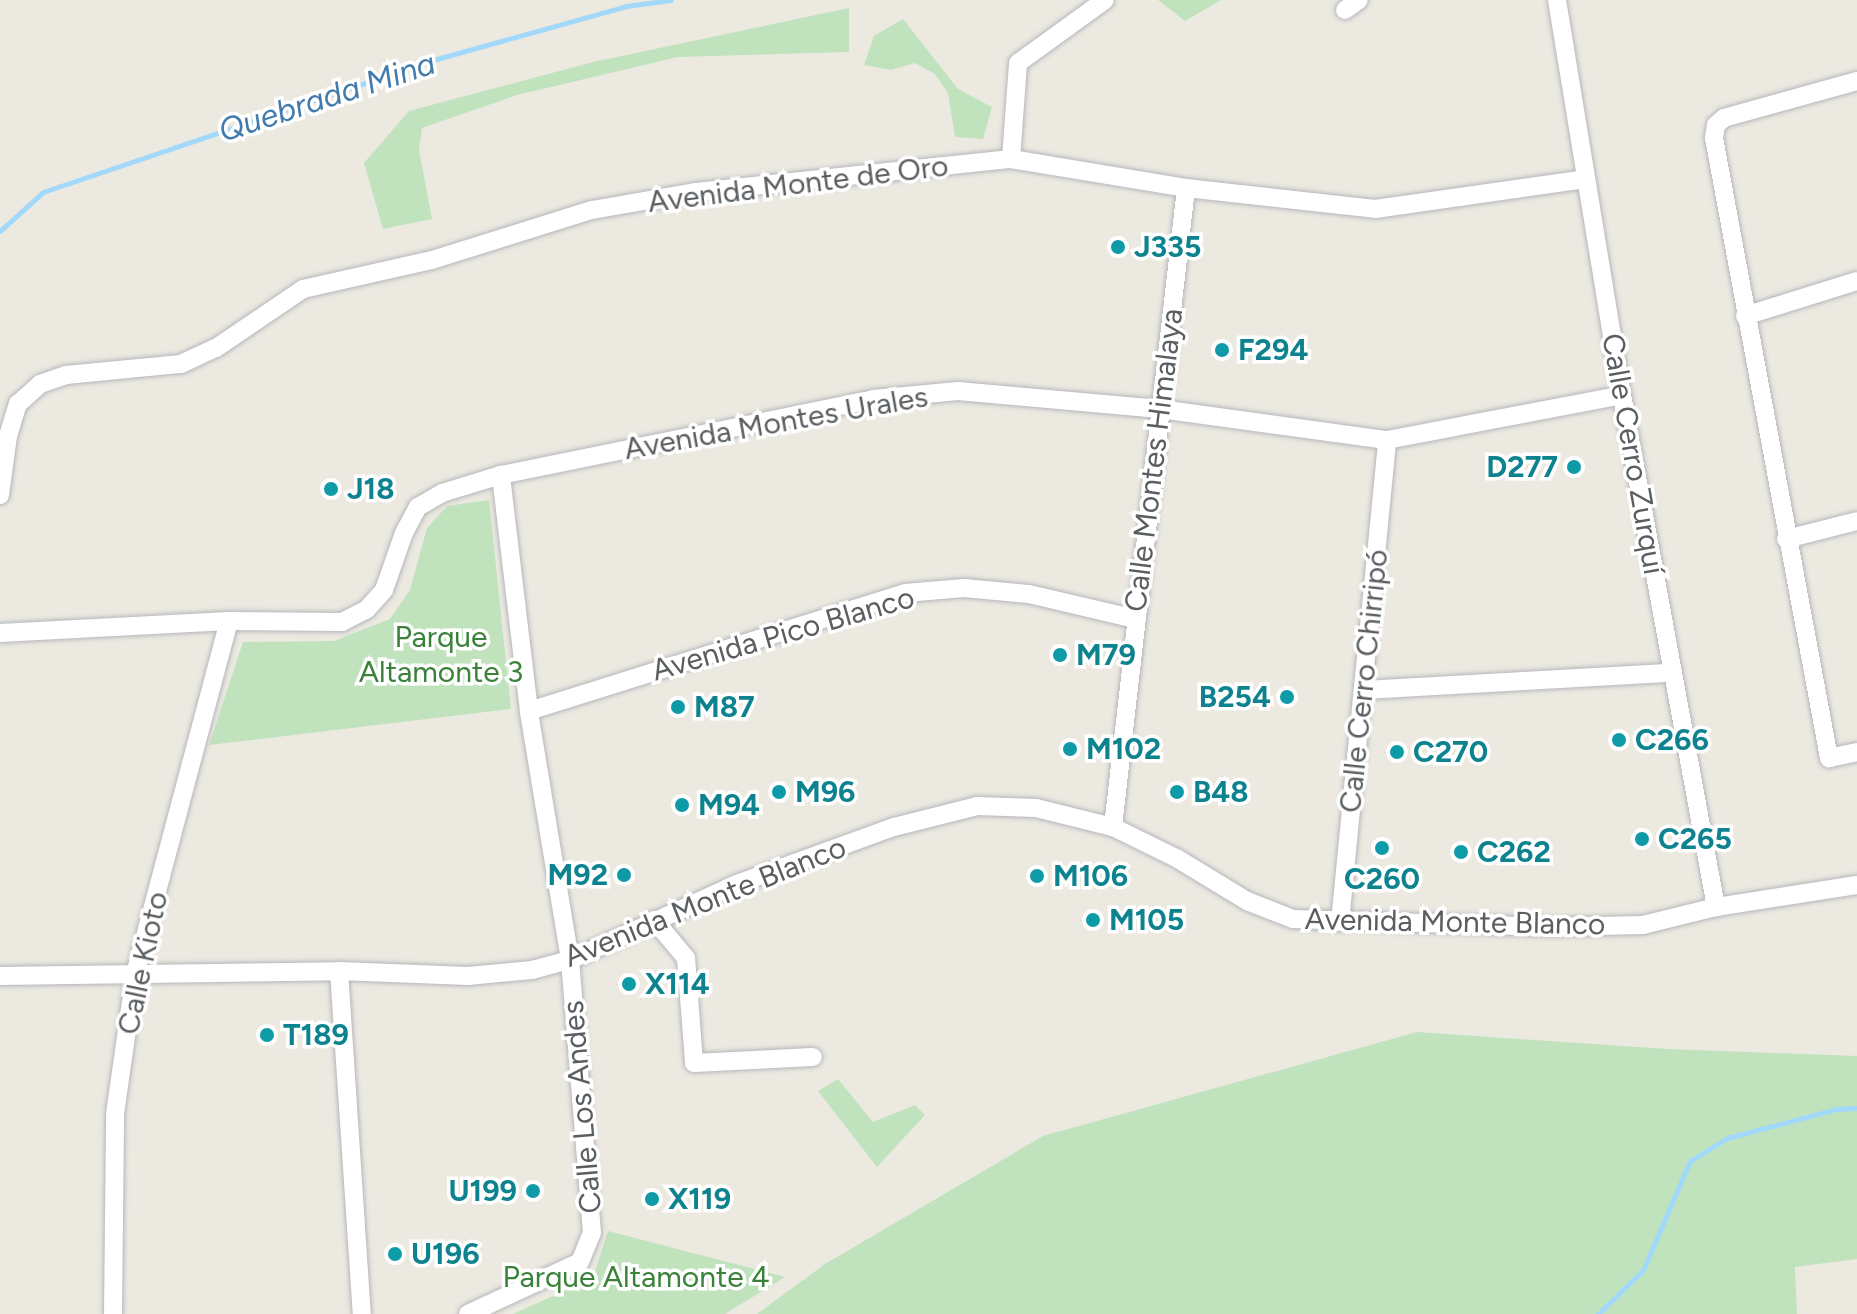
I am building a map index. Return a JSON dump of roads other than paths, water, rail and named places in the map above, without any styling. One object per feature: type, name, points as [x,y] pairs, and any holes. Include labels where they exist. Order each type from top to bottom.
[{"type":"street","points":[[1011,159],[1018,63],[1105,0]]},
{"type":"street","name":"Calle Cerro Zurquí","points":[[1557,0],[1622,395],[1716,907]]},
{"type":"street","points":[[1857,81],[1724,118],[1716,125],[1714,138],[1829,758],[1857,752]]},
{"type":"street","name":"Avenida Monte de Oro","points":[[0,495],[8,436],[18,404],[40,384],[66,375],[181,364],[216,348],[303,289],[432,260],[592,210],[696,192],[1011,159],[1186,188],[1375,209],[1585,179]]},
{"type":"street","name":"Calle Montes Himalaya","points":[[1113,827],[1186,188]]},
{"type":"street","points":[[1745,316],[1857,281]]},
{"type":"street","name":"Avenida Montes Urales","points":[[0,633],[229,621],[342,622],[367,609],[384,590],[404,533],[418,507],[442,493],[501,475],[873,399],[944,392],[1160,409],[1387,440],[1622,395]]},
{"type":"street","name":"Calle Cerro Chirripó","points":[[1340,922],[1387,440]]},
{"type":"street","name":"Calle Los Andes","points":[[468,1314],[580,1262],[592,1233],[570,960],[529,711],[501,475]]},
{"type":"street","points":[[1786,539],[1857,521]]},
{"type":"street","name":"Avenida Pico Blanco","points":[[529,711],[905,593],[964,588],[1029,594],[1136,619]]},
{"type":"street","name":"Calle Kioto","points":[[113,1314],[115,1114],[135,974],[229,621]]},
{"type":"street","points":[[1364,690],[1671,673]]},
{"type":"street","name":"Avenida Monte Blanco","points":[[0,976],[339,971],[468,976],[532,970],[570,960],[737,884],[894,827],[977,806],[1036,808],[1113,827],[1178,859],[1247,901],[1293,919],[1643,925],[1716,907],[1857,885]]},
{"type":"street","points":[[654,920],[686,958],[694,1063],[813,1057]]},
{"type":"street","points":[[339,971],[362,1314]]},
{"type":"waterway","name":"Quebrada Mina","points":[[0,231],[43,192],[426,62],[626,6],[671,0]]},
{"type":"waterway","points":[[1598,1314],[1643,1270],[1690,1161],[1727,1138],[1837,1109],[1857,1108]]},
{"type":"place","name":"J335","points":[[1118,247]]},
{"type":"place","name":"F294","points":[[1222,350]]},
{"type":"place","name":"D277","points":[[1574,467]]},
{"type":"place","name":"J18","points":[[331,489]]},
{"type":"place","name":"M79","points":[[1060,655]]},
{"type":"place","name":"B254","points":[[1287,697]]},
{"type":"place","name":"M87","points":[[678,707]]},
{"type":"place","name":"C266","points":[[1619,740]]},
{"type":"place","name":"M102","points":[[1070,749]]},
{"type":"place","name":"C270","points":[[1397,752]]},
{"type":"place","name":"M96","points":[[779,792]]},
{"type":"place","name":"B48","points":[[1177,792]]},
{"type":"place","name":"M94","points":[[682,805]]},
{"type":"place","name":"C265","points":[[1642,839]]},
{"type":"place","name":"C260","points":[[1382,848]]},
{"type":"place","name":"C262","points":[[1461,852]]},
{"type":"place","name":"M92","points":[[624,875]]},
{"type":"place","name":"M106","points":[[1037,876]]},
{"type":"place","name":"M105","points":[[1093,920]]},
{"type":"place","name":"X114","points":[[629,984]]},
{"type":"place","name":"T189","points":[[267,1035]]},
{"type":"place","name":"U199","points":[[533,1191]]},
{"type":"place","name":"X119","points":[[652,1199]]},
{"type":"place","name":"U196","points":[[395,1254]]},
{"type":"park label","name":"Parque Altamonte 3","points":[[441,654]]},
{"type":"park label","name":"Parque Altamonte 4","points":[[636,1277]]}]
